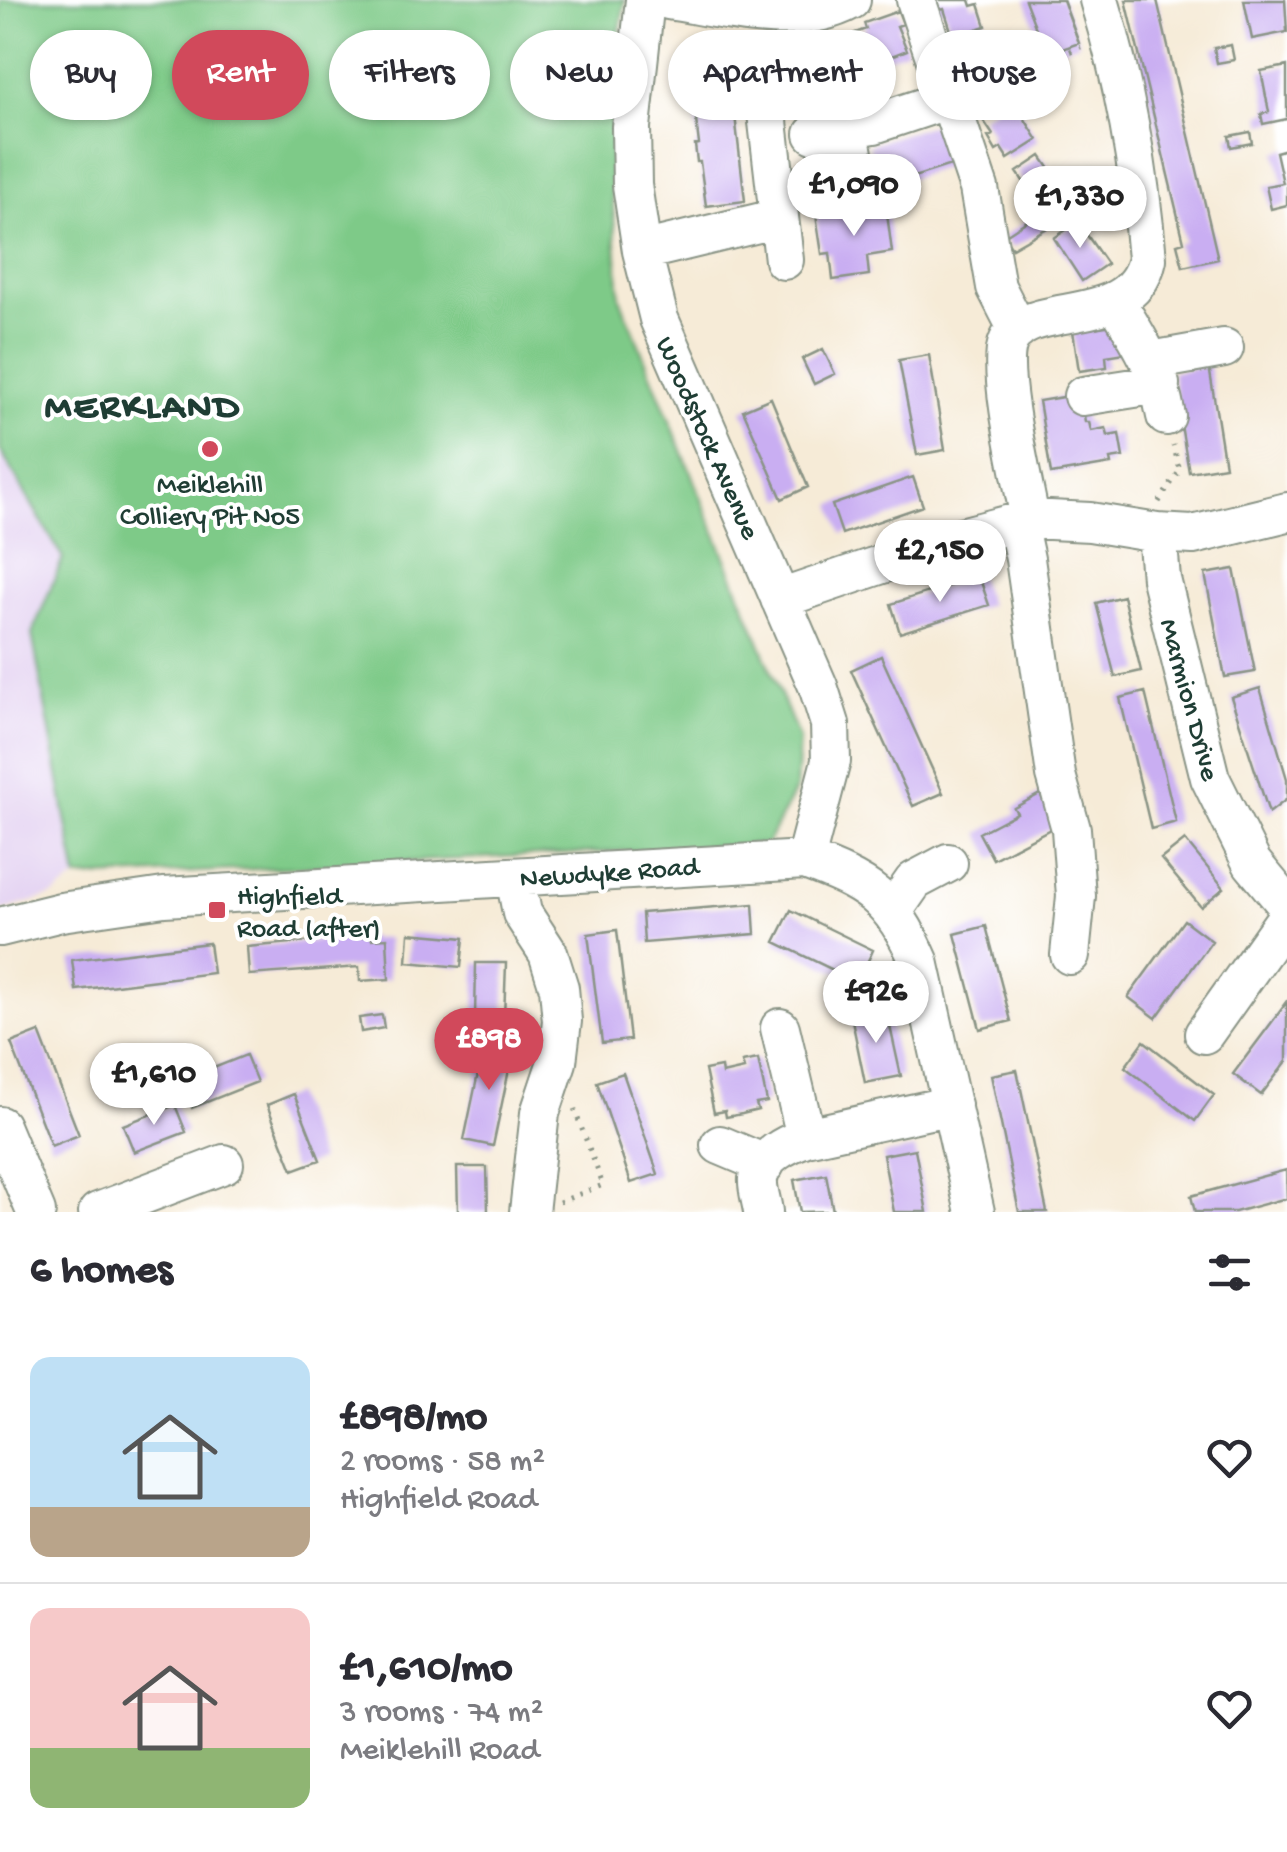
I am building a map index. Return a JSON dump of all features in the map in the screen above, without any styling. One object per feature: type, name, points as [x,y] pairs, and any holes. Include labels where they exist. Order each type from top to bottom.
[{"type":"street","name":"Woodstock Avenue","points":[[645,0],[631,127],[632,185],[642,251],[659,319],[818,686],[830,724],[830,762],[805,860]]},
{"type":"street","points":[[668,0],[786,16],[815,13],[852,0]]},
{"type":"street","points":[[916,0],[926,30]]},
{"type":"street","points":[[1070,955],[1076,896],[1071,829],[1056,775],[1025,559],[1005,372],[1008,342],[1018,330],[1036,320],[1115,300],[1137,286],[1144,276],[1147,259],[1110,36],[1099,0]]},
{"type":"street","points":[[821,177],[856,172],[832,132],[916,103]]},
{"type":"street","points":[[767,120],[784,260]]},
{"type":"street","points":[[956,120],[979,188],[996,287],[1018,330]]},
{"type":"street","points":[[642,251],[779,218]]},
{"type":"street","points":[[1115,300],[1159,387]]},
{"type":"street","points":[[1083,396],[1159,387],[1224,348]]},
{"type":"street","points":[[780,599],[961,536],[1023,520],[1090,522],[1193,535],[1287,512]]},
{"type":"street","name":"Marmion Drive","points":[[1157,533],[1160,579],[1210,778],[1252,863],[1287,905]]},
{"type":"street","name":"Newdyke Road","points":[[0,927],[61,912],[164,898],[805,860],[849,876],[893,911],[919,960],[974,1212]]},
{"type":"street","points":[[893,911],[914,881],[948,863]]},
{"type":"street","points":[[515,877],[522,912],[548,953],[562,1020],[557,1062],[540,1113],[540,1209]]},
{"type":"street","points":[[1204,1034],[1287,917]]},
{"type":"street","points":[[780,1028],[806,1137]]},
{"type":"street","points":[[763,1212],[758,1179],[765,1164],[783,1146],[806,1137],[952,1105]]},
{"type":"street","points":[[0,1126],[36,1212]]},
{"type":"street","points":[[720,1145],[765,1164]]},
{"type":"street","points":[[98,1212],[224,1164]]},
{"type":"path","points":[[1071,51],[1110,36]]},
{"type":"path","points":[[1157,533],[1154,508],[1180,470],[1159,387]]},
{"type":"path","points":[[540,1209],[603,1185],[557,1062]]},
{"type":"shaded area","points":[[0,450],[63,558],[32,634],[77,878],[54,895],[0,911]]},
{"type":"green space","points":[[0,0],[625,0],[620,30],[510,30],[510,120],[613,120],[610,165],[620,298],[799,739],[796,788],[767,844],[77,878],[32,634],[63,558],[0,450]]},
{"type":"building","points":[[933,0],[970,0],[972,6],[979,4],[986,26],[951,30],[944,9],[937,11]]},
{"type":"building","points":[[1025,0],[1063,0],[1079,43],[1071,46],[1071,30],[1036,30]]},
{"type":"building","points":[[1126,0],[1157,0],[1218,259],[1183,267],[1177,244],[1184,242]]},
{"type":"building","points":[[1244,0],[1285,0],[1287,32],[1252,39]]},
{"type":"building","points":[[898,11],[903,24],[897,26],[907,50],[896,54],[896,30],[863,30],[864,23]]},
{"type":"building","points":[[1231,45],[1234,60],[1217,63],[1214,48]]},
{"type":"building","points":[[1287,66],[1287,119],[1263,124],[1261,114],[1269,112],[1261,71]]},
{"type":"building","points":[[696,120],[736,120],[745,201],[706,206],[695,145],[699,144]]},
{"type":"building","points":[[983,120],[1025,120],[1038,140],[1008,159],[1001,148],[996,151],[988,137],[993,135]]},
{"type":"building","points":[[938,123],[951,165],[883,187],[869,145]]},
{"type":"building","points":[[1250,132],[1252,143],[1231,147],[1229,136]]},
{"type":"building","points":[[1287,149],[1287,205],[1271,209],[1266,186],[1283,183],[1276,152]]},
{"type":"building","points":[[1041,156],[1070,198],[1045,214],[1017,172]]},
{"type":"building","points":[[886,206],[892,252],[867,256],[869,275],[833,280],[830,253],[822,254],[816,215]]},
{"type":"building","points":[[1038,214],[1047,228],[1012,248],[1004,236]]},
{"type":"building","points":[[1078,222],[1107,264],[1082,281],[1054,238]]},
{"type":"building","points":[[1120,324],[1125,353],[1106,356],[1107,367],[1079,371],[1073,331]]},
{"type":"building","points":[[823,349],[835,374],[814,384],[802,359]]},
{"type":"building","points":[[929,355],[945,450],[917,455],[899,360]]},
{"type":"building","points":[[1209,366],[1225,466],[1189,472],[1172,372]]},
{"type":"building","points":[[1081,394],[1085,422],[1089,422],[1091,431],[1106,428],[1108,436],[1119,434],[1123,457],[1110,459],[1111,464],[1051,474],[1039,401]]},
{"type":"building","points":[[771,398],[808,487],[782,499],[743,410]]},
{"type":"building","points":[[913,477],[923,506],[842,534],[832,505]]},
{"type":"building","points":[[1234,569],[1255,672],[1225,677],[1205,574]]},
{"type":"building","points":[[979,576],[989,605],[900,633],[891,604]]},
{"type":"building","points":[[1123,596],[1141,671],[1115,677],[1096,603]]},
{"type":"building","points":[[881,656],[943,793],[913,806],[851,670]]},
{"type":"building","points":[[1260,688],[1287,779],[1287,799],[1269,813],[1231,697]]},
{"type":"building","points":[[1145,692],[1176,822],[1151,829],[1120,698]]},
{"type":"building","points":[[1040,794],[1056,826],[993,859],[979,833],[1017,813],[1014,808]]},
{"type":"building","points":[[1185,840],[1224,888],[1201,907],[1161,859]]},
{"type":"building","points":[[753,904],[755,934],[644,943],[642,913]]},
{"type":"building","points":[[791,910],[873,950],[858,982],[775,942]]},
{"type":"building","points":[[1184,920],[1212,941],[1156,1018],[1128,997]]},
{"type":"building","points":[[986,926],[1011,1021],[980,1029],[955,934]]},
{"type":"building","points":[[617,930],[630,1040],[602,1043],[588,934]]},
{"type":"building","points":[[409,933],[464,938],[461,967],[407,962]]},
{"type":"building","points":[[371,936],[387,938],[389,979],[360,981],[359,967],[249,975],[247,947]]},
{"type":"building","points":[[209,943],[213,973],[76,990],[72,960]]},
{"type":"building","points":[[476,963],[506,963],[504,1018],[475,1017]]},
{"type":"building","points":[[1287,1002],[1287,1061],[1261,1095],[1233,1074]]},
{"type":"building","points":[[886,1008],[901,1076],[865,1083],[851,1015]]},
{"type":"building","points":[[382,1015],[384,1028],[361,1032],[359,1018]]},
{"type":"building","points":[[39,1032],[79,1135],[51,1146],[11,1043]]},
{"type":"building","points":[[485,1040],[514,1046],[493,1146],[464,1140]]},
{"type":"building","points":[[1144,1041],[1214,1095],[1195,1121],[1125,1067]]},
{"type":"building","points":[[246,1055],[257,1082],[192,1108],[181,1081]]},
{"type":"building","points":[[758,1059],[767,1102],[756,1104],[758,1110],[742,1114],[726,1117],[725,1111],[714,1113],[705,1070],[721,1067],[722,1074],[744,1069],[742,1062]]},
{"type":"building","points":[[1017,1070],[1047,1212],[1019,1212],[991,1075]]},
{"type":"building","points":[[623,1073],[658,1174],[631,1183],[597,1082]]},
{"type":"building","points":[[294,1094],[320,1160],[293,1170],[267,1105]]},
{"type":"building","points":[[175,1105],[186,1132],[134,1152],[123,1125]]},
{"type":"building","points":[[915,1149],[927,1212],[894,1212],[883,1155]]},
{"type":"building","points":[[457,1167],[487,1167],[488,1212],[458,1212]]},
{"type":"building","points":[[1286,1170],[1287,1198],[1235,1212],[1195,1212],[1191,1196]]},
{"type":"building","points":[[826,1174],[833,1211],[800,1212],[794,1180]]},
{"type":"place","name":"Meiklehill Colliery Pit No5","points":[[210,449]]},
{"type":"place","name":"Highfield Road (after)","points":[[217,910]]},
{"type":"district","name":"MERKLAND","points":[[143,403]]}]
